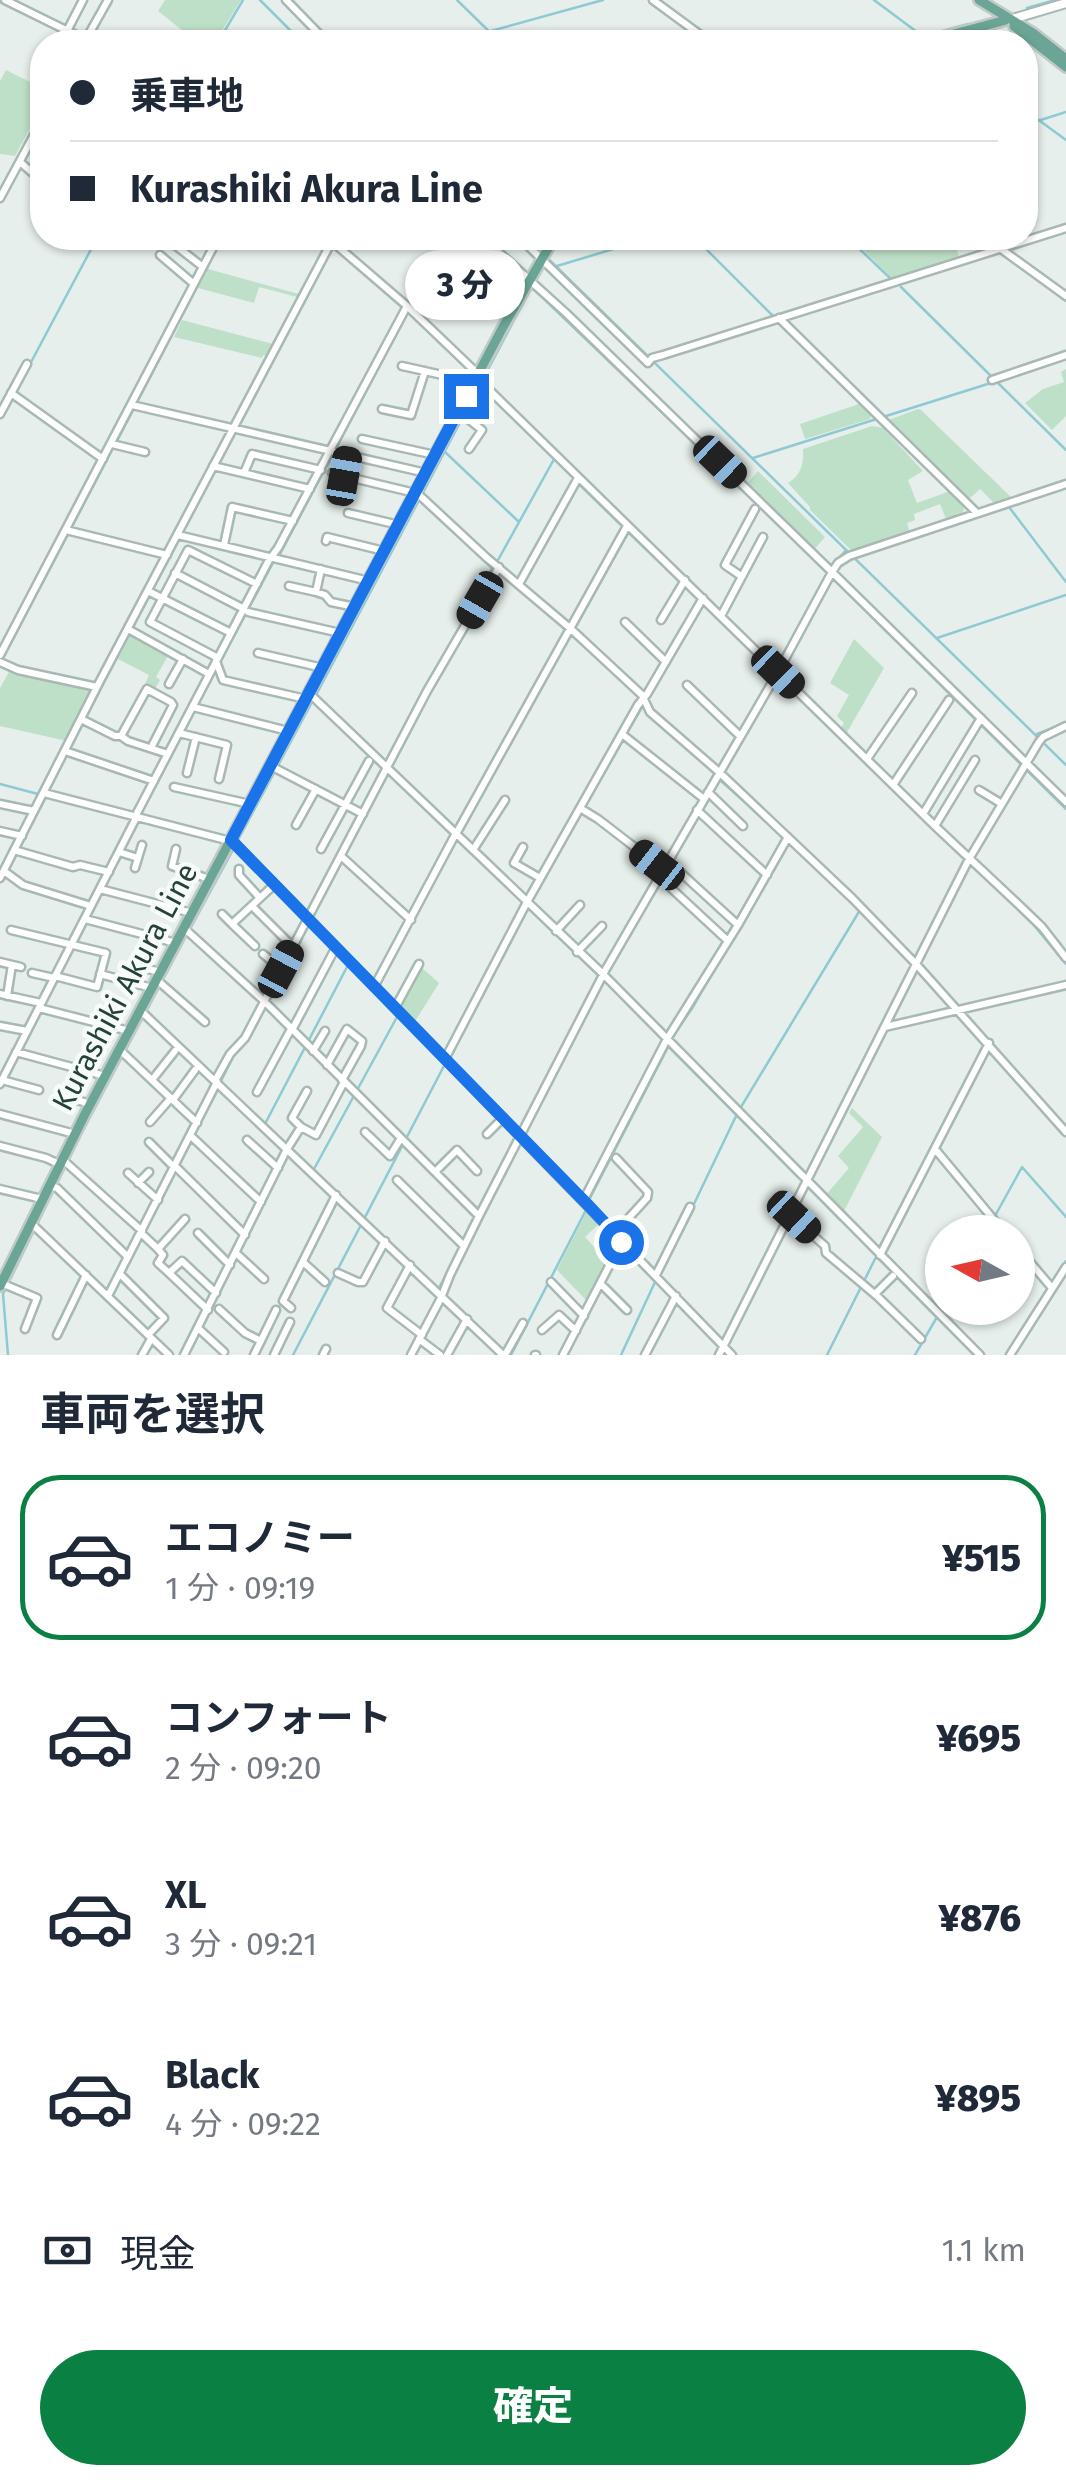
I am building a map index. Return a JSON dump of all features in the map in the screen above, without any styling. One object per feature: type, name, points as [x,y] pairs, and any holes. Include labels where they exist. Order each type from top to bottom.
[{"type":"main road","points":[[978,0],[1026,30]]},
{"type":"main road","points":[[966,30],[1009,20]]},
{"type":"main road","points":[[1009,20],[1016,30]]},
{"type":"main road","points":[[1038,38],[1066,58]]},
{"type":"main road","points":[[1038,47],[1066,68]]},
{"type":"main road","name":"Kurashiki Akura Line","points":[[4,1285],[89,1106],[123,1052],[129,1031],[143,1013],[176,943],[187,930],[250,804],[274,768],[289,732],[547,250]]},
{"type":"street","points":[[5,0],[67,30],[79,1]]},
{"type":"street","points":[[90,30],[108,0]]},
{"type":"street","points":[[286,0],[314,30]]},
{"type":"street","points":[[653,0],[694,30]]},
{"type":"street","points":[[1009,20],[1066,3]]},
{"type":"street","points":[[0,198],[30,143]]},
{"type":"street","points":[[20,162],[30,171]]},
{"type":"street","points":[[1038,237],[1066,228]]},
{"type":"street","points":[[181,250],[203,267]]},
{"type":"street","points":[[97,688],[18,670],[1,660],[212,250]]},
{"type":"street","points":[[92,906],[24,885],[4,874],[324,250]]},
{"type":"street","points":[[343,250],[407,306],[577,480],[721,616],[968,861],[1036,921],[1066,958]]},
{"type":"street","points":[[496,250],[566,313],[1066,802]]},
{"type":"street","points":[[535,250],[650,360],[1001,250],[1066,296]]},
{"type":"street","points":[[160,254],[194,284]]},
{"type":"street","points":[[39,1090],[3,1081],[11,1062],[121,853],[136,813],[257,584],[333,451],[407,306]]},
{"type":"street","points":[[780,320],[977,513]]},
{"type":"street","points":[[994,379],[1066,355]]},
{"type":"street","points":[[3,408],[26,364]]},
{"type":"street","points":[[402,366],[478,379]]},
{"type":"street","points":[[382,409],[411,415],[426,371]]},
{"type":"street","points":[[13,394],[104,459]]},
{"type":"street","points":[[134,406],[426,473]]},
{"type":"street","points":[[462,413],[482,430],[469,449]]},
{"type":"street","points":[[362,439],[435,455]]},
{"type":"street","points":[[114,444],[145,452]]},
{"type":"street","points":[[244,473],[252,454],[321,470]]},
{"type":"street","points":[[344,476],[348,455]]},
{"type":"street","points":[[215,467],[310,489]]},
{"type":"street","points":[[332,473],[418,494],[570,630],[644,698],[650,712],[719,772],[916,964],[1066,1132]]},
{"type":"street","points":[[518,584],[577,480]]},
{"type":"street","points":[[411,1355],[438,1292],[604,975],[830,573],[852,555],[1066,484]]},
{"type":"street","points":[[224,545],[232,507],[293,522]]},
{"type":"street","points":[[741,576],[725,565],[756,508]]},
{"type":"street","points":[[348,513],[398,525]]},
{"type":"street","points":[[376,989],[456,835],[628,526]]},
{"type":"street","points":[[68,530],[167,555]]},
{"type":"street","points":[[179,535],[369,581]]},
{"type":"street","points":[[721,616],[762,536]]},
{"type":"street","points":[[326,541],[327,537],[384,552]]},
{"type":"street","points":[[257,584],[188,550],[150,622],[218,663],[223,680],[308,696],[604,975],[980,1355]]},
{"type":"street","points":[[108,1296],[192,1137],[230,1054],[245,1038],[361,813],[499,568]]},
{"type":"street","points":[[316,592],[321,571]]},
{"type":"street","points":[[175,574],[246,610],[342,634]]},
{"type":"street","points":[[661,620],[683,582]]},
{"type":"street","points":[[290,586],[355,607]]},
{"type":"street","points":[[150,592],[231,633]]},
{"type":"street","points":[[446,1060],[540,878],[702,601]]},
{"type":"street","points":[[624,622],[666,662]]},
{"type":"street","points":[[130,630],[209,674]]},
{"type":"street","points":[[258,653],[323,668]]},
{"type":"street","points":[[169,684],[182,659]]},
{"type":"street","points":[[686,685],[739,735]]},
{"type":"street","points":[[121,736],[146,689],[173,705],[151,748]]},
{"type":"street","points":[[867,760],[912,693]]},
{"type":"street","points":[[893,785],[949,700]]},
{"type":"street","points":[[195,707],[289,732]]},
{"type":"street","points":[[83,720],[168,754]]},
{"type":"street","points":[[923,814],[979,721]]},
{"type":"street","points":[[719,1355],[968,861],[1041,740],[1066,726]]},
{"type":"street","points":[[181,734],[227,745],[219,778]]},
{"type":"street","points":[[623,735],[743,826]]},
{"type":"street","points":[[188,772],[196,738]]},
{"type":"street","points":[[67,752],[154,781]]},
{"type":"street","points":[[935,826],[975,760]]},
{"type":"street","points":[[321,849],[369,761]]},
{"type":"street","points":[[274,768],[361,813]]},
{"type":"street","points":[[174,787],[250,804]]},
{"type":"street","points":[[296,825],[316,789]]},
{"type":"street","points":[[979,790],[1002,804]]},
{"type":"street","points":[[44,793],[231,840],[732,1355]]},
{"type":"street","points":[[473,850],[506,800]]},
{"type":"street","points":[[0,804],[34,811]]},
{"type":"street","points":[[582,809],[664,866],[738,925]]},
{"type":"street","points":[[697,810],[766,875]]},
{"type":"street","points":[[0,831],[22,836]]},
{"type":"street","points":[[586,1203],[667,1039],[787,839]]},
{"type":"street","points":[[136,868],[142,845]]},
{"type":"street","points":[[523,846],[514,863],[540,878]]},
{"type":"street","points":[[176,849],[172,866],[210,880]]},
{"type":"street","points":[[16,850],[73,867],[109,872]]},
{"type":"street","points":[[121,853],[138,858]]},
{"type":"street","points":[[341,856],[411,920]]},
{"type":"street","points":[[238,874],[260,898]]},
{"type":"street","points":[[659,878],[728,941]]},
{"type":"street","points":[[232,924],[273,885]]},
{"type":"street","points":[[102,890],[192,914]]},
{"type":"street","points":[[556,931],[580,905]]},
{"type":"street","points":[[252,906],[291,946]]},
{"type":"street","points":[[222,914],[255,946]]},
{"type":"street","points":[[87,919],[176,943]]},
{"type":"street","points":[[578,952],[602,926]]},
{"type":"street","points":[[11,930],[106,954],[96,987],[32,973]]},
{"type":"street","points":[[187,930],[264,1001],[478,1215]]},
{"type":"street","points":[[258,1092],[334,949]]},
{"type":"street","points":[[263,954],[279,968]]},
{"type":"street","points":[[0,962],[17,966],[3,995],[129,1031]]},
{"type":"street","points":[[395,1008],[418,964]]},
{"type":"street","points":[[140,967],[205,1022]]},
{"type":"street","points":[[100,974],[158,981]]},
{"type":"street","points":[[884,1027],[1066,986]]},
{"type":"street","points":[[143,1013],[502,1354],[523,1323]]},
{"type":"street","points":[[0,1026],[27,1032]]},
{"type":"street","points":[[307,1091],[292,1118],[301,1128],[316,1134],[362,1040],[347,1029],[327,1065]]},
{"type":"street","points":[[309,1047],[325,1030]]},
{"type":"street","points":[[880,1255],[988,1045]]},
{"type":"street","points":[[152,1080],[175,1050]]},
{"type":"street","points":[[123,1052],[197,1123]]},
{"type":"street","points":[[18,1053],[105,1076]]},
{"type":"street","points":[[0,1060],[11,1062]]},
{"type":"street","points":[[150,1122],[195,1070]]},
{"type":"street","points":[[59,1096],[89,1106]]},
{"type":"street","points":[[0,1114],[75,1134]]},
{"type":"street","points":[[488,1134],[501,1120]]},
{"type":"street","points":[[184,1355],[287,1148],[301,1128]]},
{"type":"street","points":[[366,1132],[390,1156],[403,1140]]},
{"type":"street","points":[[192,1137],[261,1202]]},
{"type":"street","points":[[248,1140],[278,1168]]},
{"type":"street","points":[[149,1142],[245,1235]]},
{"type":"street","points":[[0,1146],[64,1162],[158,1249],[163,1255],[158,1262],[208,1310]]},
{"type":"street","points":[[935,1149],[990,1215]]},
{"type":"street","points":[[435,1172],[457,1150],[477,1171]]},
{"type":"street","points":[[614,1233],[648,1198],[648,1192],[616,1158]]},
{"type":"street","points":[[138,1183],[149,1172]]},
{"type":"street","points":[[128,1173],[158,1200]]},
{"type":"street","points":[[398,1180],[463,1244]]},
{"type":"street","points":[[53,1187],[128,1257]]},
{"type":"street","points":[[0,1189],[42,1199]]},
{"type":"street","points":[[291,1308],[282,1301],[336,1195]]},
{"type":"street","points":[[657,1277],[690,1207]]},
{"type":"street","points":[[791,1215],[825,1246],[826,1253],[921,1339]]},
{"type":"street","points":[[158,1249],[184,1219]]},
{"type":"street","points":[[34,1226],[169,1355]]},
{"type":"street","points":[[198,1233],[230,1264]]},
{"type":"street","points":[[338,1273],[364,1282],[385,1241]]},
{"type":"street","points":[[563,1355],[621,1243]]},
{"type":"street","points":[[236,1253],[264,1279]]},
{"type":"street","points":[[169,1274],[182,1261],[216,1293]]},
{"type":"street","points":[[303,1262],[325,1282]]},
{"type":"street","points":[[410,1265],[388,1308],[443,1355],[466,1321]]},
{"type":"street","points":[[1010,1355],[1066,1266]]},
{"type":"street","points":[[1035,1268],[1050,1286]]},
{"type":"street","points":[[120,1274],[164,1318],[142,1355]]},
{"type":"street","points":[[57,1335],[86,1275]]},
{"type":"street","points":[[875,1294],[892,1276]]},
{"type":"street","points":[[550,1282],[584,1316]]},
{"type":"street","points":[[601,1284],[627,1310]]},
{"type":"street","points":[[4,1285],[37,1298],[24,1330]]},
{"type":"street","points":[[645,1355],[674,1298]]},
{"type":"street","points":[[218,1309],[245,1333],[261,1341]]},
{"type":"street","points":[[254,1355],[276,1310]]},
{"type":"street","points":[[542,1330],[559,1315],[576,1331]]},
{"type":"street","points":[[274,1355],[290,1322]]},
{"type":"street","points":[[270,1324],[285,1331]]},
{"type":"street","points":[[198,1328],[224,1352]]},
{"type":"green space","points":[[165,0],[241,0],[222,30],[182,30],[158,11]]},
{"type":"green space","points":[[6,70],[30,82],[30,128],[15,156],[0,154],[0,81]]},
{"type":"green space","points":[[863,250],[957,250],[959,257],[952,262],[893,279]]},
{"type":"green space","points":[[208,269],[299,294],[297,297],[259,287],[254,303],[198,288]]},
{"type":"green space","points":[[182,320],[273,344],[262,358],[174,337]]},
{"type":"green space","points":[[1066,369],[1066,416],[1052,430],[1025,403],[1043,389],[1064,382],[1061,372]]},
{"type":"green space","points":[[859,404],[871,415],[870,419],[805,439],[800,424]]},
{"type":"green space","points":[[918,409],[1013,499],[996,505],[980,489],[968,500],[886,421]]},
{"type":"green space","points":[[872,426],[883,428],[923,471],[908,480],[917,503],[950,491],[964,507],[963,513],[946,519],[940,504],[914,514],[915,520],[907,523],[910,533],[853,552],[788,483],[801,469],[803,449]]},
{"type":"green space","points":[[758,471],[825,537],[813,551],[747,484]]},
{"type":"green space","points":[[131,634],[169,654],[156,677],[160,680],[154,691],[144,686],[149,675],[118,659]]},
{"type":"green space","points":[[854,639],[884,668],[846,734],[840,729],[844,723],[837,716],[849,695],[830,683]]},
{"type":"green space","points":[[10,670],[91,689],[67,741],[0,726],[0,688]]},
{"type":"green space","points":[[421,967],[439,983],[414,1023],[399,1008]]},
{"type":"green space","points":[[852,1108],[882,1137],[843,1213],[825,1196],[849,1168],[838,1156],[863,1127],[849,1113]]},
{"type":"green space","points":[[587,1211],[599,1224],[585,1237],[608,1262],[588,1302],[557,1270]]},
{"type":"waterway","points":[[89,28],[104,0]]},
{"type":"waterway","points":[[225,30],[243,0]]},
{"type":"waterway","points":[[260,0],[290,30]]},
{"type":"waterway","points":[[292,0],[321,30]]},
{"type":"waterway","points":[[457,0],[488,30]]},
{"type":"waterway","points":[[494,30],[603,0]]},
{"type":"waterway","points":[[874,0],[914,30]]},
{"type":"waterway","points":[[1027,8],[1055,0]]},
{"type":"waterway","points":[[0,2],[58,30]]},
{"type":"waterway","points":[[946,30],[968,24]]},
{"type":"waterway","points":[[1038,121],[1066,112]]},
{"type":"waterway","points":[[1038,120],[1066,140]]},
{"type":"waterway","points":[[17,160],[30,135]]},
{"type":"waterway","points":[[1038,240],[1066,231]]},
{"type":"waterway","points":[[29,366],[91,250]]},
{"type":"waterway","points":[[117,441],[216,250]]},
{"type":"waterway","points":[[336,250],[402,307]]},
{"type":"waterway","points":[[411,304],[442,250]]},
{"type":"waterway","points":[[489,250],[522,282]]},
{"type":"waterway","points":[[539,250],[1066,765]]},
{"type":"waterway","points":[[557,266],[610,250]]},
{"type":"waterway","points":[[707,250],[774,317]]},
{"type":"waterway","points":[[861,250],[891,279]]},
{"type":"waterway","points":[[854,298],[1006,250]]},
{"type":"waterway","points":[[1023,268],[1066,301]]},
{"type":"waterway","points":[[901,287],[991,376]]},
{"type":"waterway","points":[[529,290],[542,297],[771,517],[1066,809]]},
{"type":"waterway","points":[[316,695],[530,290]]},
{"type":"waterway","points":[[280,554],[408,312]]},
{"type":"waterway","points":[[409,312],[467,369]]},
{"type":"waterway","points":[[753,458],[994,382]]},
{"type":"waterway","points":[[997,382],[1066,450]]},
{"type":"waterway","points":[[480,385],[574,478]]},
{"type":"waterway","points":[[135,409],[171,417]]},
{"type":"waterway","points":[[1,662],[113,448]]},
{"type":"waterway","points":[[445,452],[519,522]]},
{"type":"waterway","points":[[498,560],[553,461]]},
{"type":"waterway","points":[[579,484],[623,527]]},
{"type":"waterway","points":[[978,517],[1009,507],[1066,582]]},
{"type":"waterway","points":[[628,532],[714,614]]},
{"type":"waterway","points":[[575,628],[628,533]]},
{"type":"waterway","points":[[830,569],[846,550]]},
{"type":"waterway","points":[[220,662],[275,559]]},
{"type":"waterway","points":[[479,595],[493,566]]},
{"type":"waterway","points":[[68,751],[164,567]]},
{"type":"waterway","points":[[777,666],[826,576]]},
{"type":"waterway","points":[[937,638],[1066,595]]},
{"type":"waterway","points":[[497,767],[571,634]]},
{"type":"waterway","points":[[422,694],[455,636]]},
{"type":"waterway","points":[[766,665],[914,810]]},
{"type":"waterway","points":[[141,814],[216,669]]},
{"type":"waterway","points":[[740,731],[764,690]]},
{"type":"waterway","points":[[238,840],[312,702]]},
{"type":"waterway","points":[[594,790],[642,707]]},
{"type":"waterway","points":[[1037,734],[1066,723]]},
{"type":"waterway","points":[[719,767],[736,738]]},
{"type":"waterway","points":[[353,740],[383,769]]},
{"type":"waterway","points":[[663,864],[716,771]]},
{"type":"waterway","points":[[389,774],[451,833]]},
{"type":"waterway","points":[[721,781],[772,826]]},
{"type":"waterway","points":[[0,784],[38,794]]},
{"type":"waterway","points":[[19,847],[46,797]]},
{"type":"waterway","points":[[59,800],[109,813]]},
{"type":"waterway","points":[[934,829],[1032,923],[1066,964]]},
{"type":"waterway","points":[[378,986],[457,839]]},
{"type":"waterway","points":[[106,883],[128,841]]},
{"type":"waterway","points":[[773,870],[789,843]]},
{"type":"waterway","points":[[464,845],[523,903]]},
{"type":"waterway","points":[[190,929],[234,848]]},
{"type":"waterway","points":[[236,848],[303,919]]},
{"type":"waterway","points":[[452,1053],[528,907]]},
{"type":"waterway","points":[[528,908],[598,975]]},
{"type":"waterway","points":[[741,1107],[860,910]]},
{"type":"waterway","points":[[309,925],[331,948]]},
{"type":"waterway","points":[[8,1355],[3,1294],[80,1136],[186,936]]},
{"type":"waterway","points":[[266,992],[295,937]]},
{"type":"waterway","points":[[671,1039],[728,946]]},
{"type":"waterway","points":[[337,954],[516,1137]]},
{"type":"waterway","points":[[266,1122],[348,965]]},
{"type":"waterway","points":[[917,970],[942,997]]},
{"type":"waterway","points":[[891,1022],[917,971]]},
{"type":"waterway","points":[[252,1018],[258,1006]]},
{"type":"waterway","points":[[314,1169],[397,1017]]},
{"type":"waterway","points":[[646,1022],[662,1039]]},
{"type":"waterway","points":[[876,1050],[886,1030]]},
{"type":"waterway","points":[[668,1046],[798,1177]]},
{"type":"waterway","points":[[974,1066],[984,1046]]},
{"type":"waterway","points":[[588,1202],[667,1049]]},
{"type":"waterway","points":[[221,1081],[233,1057]]},
{"type":"waterway","points":[[293,1355],[445,1064]]},
{"type":"waterway","points":[[693,1206],[737,1114]]},
{"type":"waterway","points":[[134,1251],[196,1129]]},
{"type":"waterway","points":[[996,1215],[1022,1167],[1066,1217]]},
{"type":"waterway","points":[[808,1187],[840,1220]]},
{"type":"waterway","points":[[511,1355],[586,1210]]},
{"type":"waterway","points":[[889,1230],[897,1215]]},
{"type":"waterway","points":[[439,1288],[460,1247]]},
{"type":"waterway","points":[[625,1250],[644,1269]]},
{"type":"waterway","points":[[827,1355],[876,1257]]},
{"type":"waterway","points":[[879,1259],[974,1355]]},
{"type":"waterway","points":[[1035,1310],[1066,1261]]},
{"type":"waterway","points":[[621,1355],[656,1280]]},
{"type":"waterway","points":[[657,1283],[719,1347]]},
{"type":"waterway","points":[[125,1307],[147,1329]]},
{"type":"waterway","points":[[915,1355],[932,1325]]},
{"type":"route","points":[[466,396],[231,840],[621,1242]]}]
